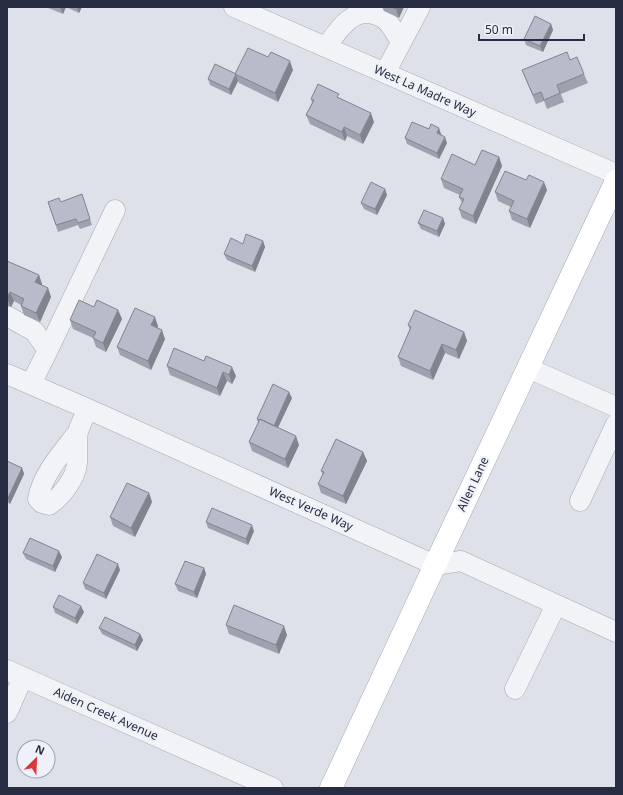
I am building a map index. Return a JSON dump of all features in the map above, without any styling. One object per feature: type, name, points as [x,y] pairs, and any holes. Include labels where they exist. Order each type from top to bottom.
[{"type":"main road","name":"Allen Lane","points":[[331,788],[616,182]]},
{"type":"street","name":"West La Madre Way","points":[[234,7],[616,174]]},
{"type":"street","points":[[385,73],[420,7]]},
{"type":"street","points":[[326,47],[344,23],[356,15],[369,13],[382,17],[391,26],[401,42]]},
{"type":"street","points":[[31,384],[115,210]]},
{"type":"street","points":[[7,316],[34,331],[48,350]]},
{"type":"street","points":[[528,368],[616,407]]},
{"type":"street","name":"West Verde Way","points":[[7,374],[435,565]]},
{"type":"street","points":[[78,432],[88,409]]},
{"type":"street","points":[[580,502],[616,424]]},
{"type":"street","points":[[435,565],[461,561],[616,632]]},
{"type":"street","points":[[515,689],[556,605]]},
{"type":"street","points":[[7,713],[15,674]]},
{"type":"street","name":"Aiden Creek Avenue","points":[[15,674],[273,788]]},
{"type":"building","points":[[535,16],[551,24],[540,46],[524,39]]},
{"type":"building","points":[[248,48],[268,57],[271,52],[290,61],[275,93],[235,74]]},
{"type":"building","points":[[567,52],[570,60],[577,57],[584,74],[557,85],[560,93],[544,100],[541,92],[533,95],[522,70]]},
{"type":"building","points":[[215,64],[236,74],[229,89],[208,79]]},
{"type":"building","points":[[318,84],[339,94],[337,97],[371,113],[360,135],[344,127],[342,132],[306,115],[314,100],[311,99]]},
{"type":"building","points":[[412,122],[429,129],[431,124],[439,128],[437,133],[445,137],[437,153],[405,138]]},
{"type":"building","points":[[482,150],[499,157],[473,216],[459,209],[464,199],[459,197],[463,189],[441,179],[452,154],[475,165]]},
{"type":"building","points":[[505,171],[526,180],[529,175],[544,182],[527,219],[509,211],[514,201],[495,192]]},
{"type":"building","points":[[371,182],[385,189],[375,209],[361,203]]},
{"type":"building","points":[[82,194],[90,219],[78,223],[76,219],[56,225],[48,202],[59,198],[61,202]]},
{"type":"building","points":[[424,210],[443,218],[437,231],[418,223]]},
{"type":"building","points":[[246,234],[263,241],[252,266],[224,254],[231,238],[243,244]]},
{"type":"building","points":[[7,261],[39,275],[35,282],[48,288],[36,313],[21,306],[24,299],[10,292],[7,298]]},
{"type":"building","points":[[79,300],[94,307],[97,300],[118,310],[103,343],[93,338],[96,332],[70,320]]},
{"type":"building","points":[[135,308],[155,317],[151,325],[162,330],[148,361],[117,347]]},
{"type":"building","points":[[415,310],[464,332],[456,350],[442,344],[430,371],[398,357],[411,327],[408,325]]},
{"type":"building","points":[[174,348],[204,361],[206,356],[232,367],[229,375],[223,372],[217,388],[167,366]]},
{"type":"building","points":[[273,384],[289,392],[274,426],[257,419]]},
{"type":"building","points":[[260,419],[296,436],[285,459],[249,442]]},
{"type":"building","points":[[336,439],[363,452],[343,496],[318,484],[324,472],[321,471]]},
{"type":"building","points":[[7,461],[22,468],[8,498],[7,497]]},
{"type":"building","points":[[127,483],[149,493],[131,528],[110,517]]},
{"type":"building","points":[[212,508],[252,525],[246,539],[206,522]]},
{"type":"building","points":[[30,538],[59,551],[53,566],[23,553]]},
{"type":"building","points":[[97,554],[118,564],[104,593],[83,583]]},
{"type":"building","points":[[185,561],[204,568],[194,592],[175,584]]},
{"type":"building","points":[[59,595],[81,606],[75,618],[53,607]]},
{"type":"building","points":[[234,605],[284,626],[276,645],[226,625]]},
{"type":"building","points":[[105,617],[140,634],[135,645],[99,628]]}]
